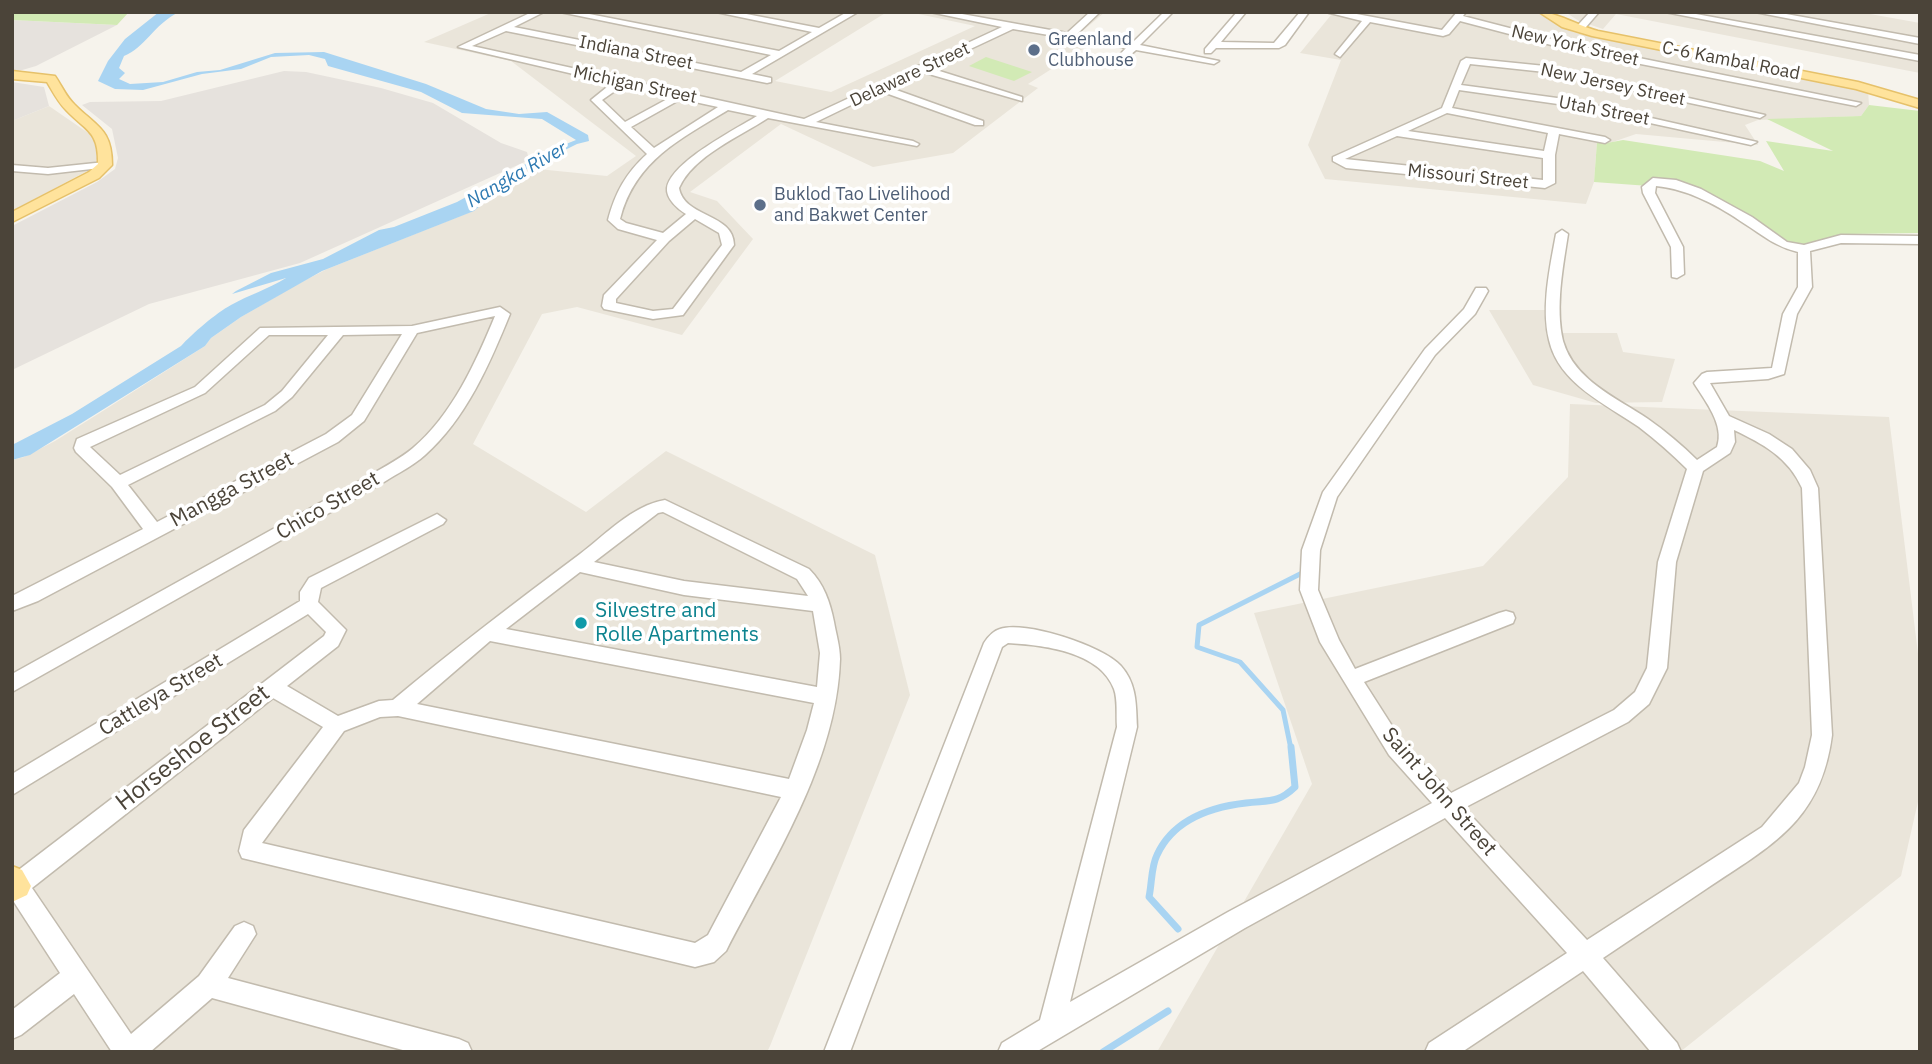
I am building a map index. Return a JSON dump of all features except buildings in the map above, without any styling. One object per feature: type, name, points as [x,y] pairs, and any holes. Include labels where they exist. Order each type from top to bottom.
[{"type":"main road","name":"C-6 Kambal Road","points":[[1544,12],[1566,25],[1596,34],[1884,86],[1920,97]]},
{"type":"main road","name":"C-6 Kambal Road","points":[[1557,12],[1732,59],[1881,91],[1920,104]]},
{"type":"main road","points":[[12,75],[51,79],[62,99],[97,129],[104,139],[105,165],[94,175],[12,218]]},
{"type":"street","points":[[505,28],[540,12]]},
{"type":"street","points":[[564,12],[780,54]]},
{"type":"street","points":[[720,12],[821,31]]},
{"type":"street","points":[[744,74],[854,12]]},
{"type":"street","points":[[934,12],[1214,61]]},
{"type":"street","points":[[1076,12],[1095,14]]},
{"type":"street","points":[[1115,65],[1169,12]]},
{"type":"street","points":[[1201,59],[1242,12]]},
{"type":"street","points":[[1214,45],[1276,46],[1282,43],[1305,12]]},
{"type":"street","points":[[1330,12],[1443,33],[1460,15]]},
{"type":"street","name":"New York Street","points":[[1445,12],[1542,40],[1856,103]]},
{"type":"street","points":[[1669,12],[1920,58]]},
{"type":"street","points":[[1759,12],[1920,41]]},
{"type":"street","points":[[1069,36],[1095,14]]},
{"type":"street","points":[[1340,54],[1368,19]]},
{"type":"street","name":"Delaware Street","points":[[807,122],[883,89],[1013,26]]},
{"type":"street","name":"Michigan Street","points":[[505,28],[463,47],[766,115],[913,144]]},
{"type":"street","name":"Indiana Street","points":[[505,28],[767,80]]},
{"type":"street","points":[[1579,60],[1601,53]]},
{"type":"street","name":"New Jersey Street","points":[[1456,87],[1466,61],[1545,69],[1760,115]]},
{"type":"street","points":[[1545,69],[1567,63]]},
{"type":"street","points":[[924,69],[1018,99]]},
{"type":"street","points":[[621,82],[597,100],[653,154]]},
{"type":"street","points":[[1446,110],[1456,87]]},
{"type":"street","name":"Utah Street","points":[[1456,87],[1572,103],[1751,142]]},
{"type":"street","points":[[883,89],[979,123]]},
{"type":"street","points":[[624,127],[681,95]]},
{"type":"street","points":[[665,238],[622,226],[614,220],[615,210],[628,180],[653,154],[727,106]]},
{"type":"street","points":[[1398,133],[1446,110],[1605,140]]},
{"type":"street","points":[[693,215],[665,238],[608,298],[608,306],[649,314],[666,315],[678,312],[728,245],[728,236],[723,229],[693,215],[674,194],[675,182],[681,173],[766,115]]},
{"type":"street","name":"Missouri Street","points":[[1398,133],[1337,159],[1346,165],[1545,184],[1549,183],[1549,155],[1554,130]]},
{"type":"street","points":[[1398,133],[1549,155]]},
{"type":"street","points":[[12,168],[48,170],[105,165]]},
{"type":"street","points":[[1677,274],[1677,247],[1649,193],[1648,187],[1653,182],[1667,182],[1698,191],[1748,219],[1783,245],[1804,249],[1841,239],[1920,240]]},
{"type":"street","points":[[1562,234],[1556,276],[1556,341],[1566,359],[1586,386],[1673,445],[1696,468]]},
{"type":"street","points":[[1011,1052],[1236,920],[1448,805],[1621,716],[1642,698],[1657,667],[1667,562],[1696,468],[1724,449],[1727,442],[1723,419],[1702,383],[1704,378],[1768,375],[1779,371],[1790,314],[1805,287],[1804,249]]},
{"type":"street","name":"Saint John Street","points":[[1481,291],[1470,311],[1430,352],[1329,496],[1311,550],[1309,590],[1330,642],[1396,749],[1584,954],[1668,1052]]},
{"type":"street","name":"Chico Street","points":[[12,684],[378,478],[421,449],[448,417],[471,382],[503,314],[500,311],[492,312],[412,330]]},
{"type":"street","points":[[118,483],[270,408],[287,394],[339,330]]},
{"type":"street","points":[[154,530],[118,483],[82,448],[83,443],[200,390],[265,331],[412,330]]},
{"type":"street","name":"Mangga Street","points":[[12,604],[332,438],[358,418],[412,330]]},
{"type":"street","points":[[1438,1052],[1770,834],[1807,793],[1819,764],[1822,735],[1810,488],[1805,471],[1789,453],[1723,419]]},
{"type":"street","points":[[398,708],[487,633],[576,565],[653,508],[665,506],[803,574],[811,581],[821,605],[830,656],[826,697],[819,729],[794,790],[717,943],[705,953],[695,956],[250,851],[253,837],[338,725],[379,709],[398,708],[794,790]]},
{"type":"street","points":[[309,604],[309,592],[315,583],[437,520]]},
{"type":"street","points":[[576,565],[684,587],[821,605]]},
{"type":"street","name":"Horseshoe Street","points":[[14,885],[336,635],[336,630],[309,604]]},
{"type":"street","name":"Cattleya Street","points":[[12,786],[309,604]]},
{"type":"street","points":[[1351,679],[1506,618]]},
{"type":"street","points":[[487,633],[826,697]]},
{"type":"street","points":[[837,1052],[994,643],[1004,635],[1061,644],[1090,653],[1121,681],[1126,698],[1126,727],[1051,1028]]},
{"type":"street","points":[[271,687],[338,725]]},
{"type":"street","points":[[14,885],[128,1052],[208,985],[244,934]]},
{"type":"street","points":[[12,1026],[77,976]]},
{"type":"street","points":[[208,985],[459,1052]]},
{"type":"shaded area","points":[[493,12],[887,12],[775,81],[831,92],[975,26],[909,12],[1105,12],[1079,34],[1100,38],[1028,84],[1038,88],[953,153],[873,167],[781,124],[690,192],[717,201],[753,239],[682,335],[577,307],[542,314],[473,444],[586,512],[666,451],[875,555],[910,695],[770,1046],[767,1052],[12,1052],[12,460],[24,457],[55,441],[205,346],[211,338],[241,317],[294,286],[327,269],[473,211],[504,189],[495,190],[528,168],[607,176],[636,156],[511,61],[424,42]]},
{"type":"shaded area","points":[[1319,12],[1536,12],[1573,32],[1596,38],[1868,90],[1869,105],[1861,116],[1758,120],[1745,125],[1758,145],[1636,134],[1607,144],[1597,142],[1594,182],[1586,204],[1325,179],[1308,145],[1341,60],[1300,53],[1331,15]]},
{"type":"shaded area","points":[[1565,12],[1859,12],[1920,23],[1920,73],[1616,14],[1603,29],[1579,21]]},
{"type":"shaded area","points":[[12,20],[117,25],[36,66],[12,73]]},
{"type":"shaded area","points":[[284,71],[306,72],[381,88],[433,103],[501,143],[527,152],[529,160],[300,263],[149,304],[12,370],[12,226],[97,182],[115,169],[118,158],[112,129],[82,105],[90,102],[161,101]]},
{"type":"shaded area","points":[[12,82],[44,87],[49,106],[12,121]]},
{"type":"shaded area","points":[[49,106],[97,139],[97,159],[91,169],[12,211],[12,121]]},
{"type":"shaded area","points":[[1489,310],[1546,310],[1563,333],[1617,333],[1623,352],[1675,359],[1662,402],[1596,403],[1533,385]]},
{"type":"shaded area","points":[[1570,404],[1889,417],[1920,670],[1920,793],[1901,876],[1680,1052],[1157,1052],[1312,784],[1254,613],[1483,566],[1568,477]]},
{"type":"green space","points":[[12,12],[129,12],[117,25],[12,20]]},
{"type":"green space","points":[[986,57],[1032,72],[1014,81],[969,66]]},
{"type":"green space","points":[[1869,105],[1920,111],[1920,233],[1851,234],[1795,247],[1704,190],[1594,182],[1597,142],[1623,140],[1760,161],[1784,171],[1766,141],[1833,151],[1767,119],[1861,116]]},
{"type":"water","name":"Nangka River","points":[[159,12],[179,12],[162,23],[138,48],[124,56],[119,68],[125,73],[119,79],[130,84],[163,82],[197,72],[220,70],[275,53],[324,52],[426,84],[486,109],[519,114],[547,112],[588,135],[589,141],[577,144],[523,171],[497,190],[504,190],[474,211],[322,271],[241,317],[211,338],[205,346],[30,455],[12,460],[12,445],[72,414],[181,346],[204,324],[238,301],[286,278],[232,294],[236,291],[271,273],[323,259],[379,230],[394,227],[457,202],[551,150],[576,140],[542,119],[462,113],[421,92],[328,66],[325,59],[309,55],[271,57],[241,69],[202,74],[143,90],[115,89],[98,81],[108,61],[125,39]]},
{"type":"waterway","points":[[1291,749],[1283,710],[1240,662],[1197,647],[1199,625],[1306,571]]},
{"type":"waterway","points":[[1178,929],[1149,897],[1154,865],[1164,843],[1194,817],[1233,805],[1272,800],[1289,792],[1295,787],[1291,747]]},
{"type":"waterway","points":[[1103,1052],[1168,1011]]},
{"type":"place","name":"Greenland Clubhouse","points":[[1034,50]]},
{"type":"place","name":"Buklod Tao Livelihood and Bakwet Center","points":[[760,205]]},
{"type":"place","name":"Silvestre and Rolle Apartments","points":[[581,623]]}]
